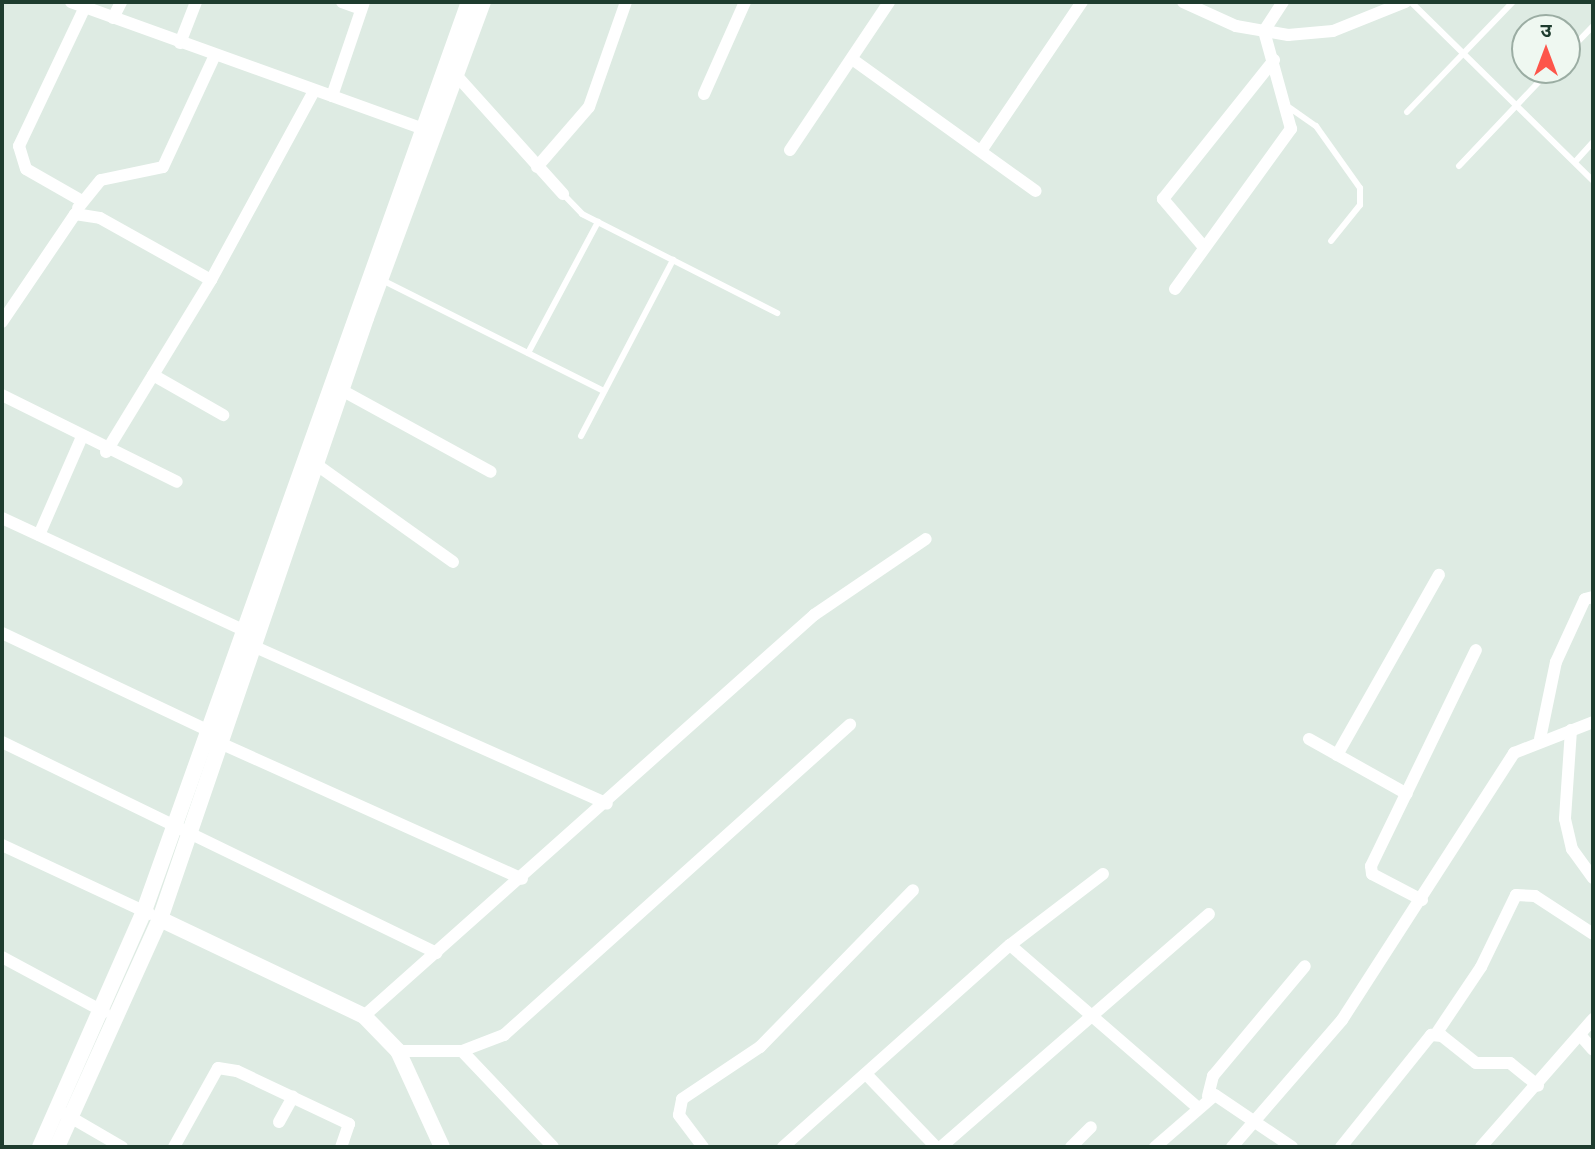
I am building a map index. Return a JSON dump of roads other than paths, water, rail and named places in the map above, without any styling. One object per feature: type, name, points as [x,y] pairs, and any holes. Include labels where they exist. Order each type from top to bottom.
[{"type":"street","points":[[71,2],[427,130]]},
{"type":"street","points":[[113,18],[121,2]]},
{"type":"street","points":[[180,43],[196,2]]},
{"type":"street","points":[[332,96],[362,5],[342,2]]},
{"type":"street","points":[[57,1147],[66,1114],[145,912],[175,823],[255,647],[317,465],[345,392],[469,2]]},
{"type":"street","points":[[40,1147],[66,1114],[160,919],[190,830],[245,631],[427,130],[456,75],[483,2]]},
{"type":"street","points":[[537,167],[589,107],[626,2]]},
{"type":"street","points":[[704,93],[745,2]]},
{"type":"street","points":[[790,150],[889,2]]},
{"type":"street","points":[[981,150],[1082,2]]},
{"type":"street","points":[[1183,2],[1264,31],[1333,31],[1405,2]]},
{"type":"street","points":[[1264,31],[1283,2]]},
{"type":"street","points":[[82,201],[26,169],[19,146],[85,7]]},
{"type":"street","points":[[1175,289],[1203,246],[1283,150],[1290,108],[1264,31]]},
{"type":"street","points":[[2,322],[82,201],[101,180],[163,167],[215,55]]},
{"type":"street","points":[[852,59],[1036,191]]},
{"type":"street","points":[[1203,246],[1163,199],[1274,61]]},
{"type":"street","points":[[456,75],[563,194]]},
{"type":"street","points":[[106,452],[211,280],[314,91]]},
{"type":"street","points":[[75,214],[100,218],[211,280]]},
{"type":"street","points":[[153,375],[223,415]]},
{"type":"street","points":[[345,392],[491,472]]},
{"type":"street","points":[[2,395],[106,452],[177,482]]},
{"type":"street","points":[[39,534],[81,439]]},
{"type":"street","points":[[317,465],[453,562]]},
{"type":"street","points":[[2,518],[245,631],[255,647],[607,804]]},
{"type":"street","points":[[363,1016],[607,804],[814,615],[926,539]]},
{"type":"street","points":[[1337,755],[1438,575]]},
{"type":"street","points":[[1540,739],[1556,662],[1585,599],[1593,597]]},
{"type":"street","points":[[2,633],[215,737],[522,879]]},
{"type":"street","points":[[1422,900],[1373,874],[1371,866],[1476,650]]},
{"type":"street","points":[[1232,1147],[1342,1020],[1422,900],[1499,769],[1514,753],[1540,739],[1593,722]]},
{"type":"street","points":[[398,1051],[462,1051],[504,1035],[850,724]]},
{"type":"street","points":[[1571,730],[1565,818],[1572,849],[1593,878]]},
{"type":"street","points":[[1309,739],[1407,794]]},
{"type":"street","points":[[2,742],[190,830],[436,953]]},
{"type":"street","points":[[2,845],[363,1016],[398,1051],[442,1147]]},
{"type":"street","points":[[783,1147],[1010,945],[1103,874]]},
{"type":"street","points":[[703,1147],[679,1115],[682,1099],[760,1046],[913,890]]},
{"type":"street","points":[[1341,1147],[1436,1034],[1481,967],[1516,895],[1535,896],[1593,934]]},
{"type":"street","points":[[866,1074],[939,1147],[1209,914]]},
{"type":"street","points":[[1010,945],[1196,1106]]},
{"type":"street","points":[[2,957],[104,1012]]},
{"type":"street","points":[[1155,1147],[1208,1096],[1213,1076],[1305,966]]},
{"type":"street","points":[[1481,1147],[1538,1086],[1593,1019]]},
{"type":"street","points":[[1436,1034],[1476,1063],[1510,1063],[1538,1086]]},
{"type":"street","points":[[1581,1036],[1593,1050]]},
{"type":"street","points":[[462,1051],[553,1147]]},
{"type":"street","points":[[174,1147],[218,1068],[293,1097],[349,1124],[341,1147]]},
{"type":"street","points":[[1208,1096],[1256,1121],[1292,1147]]},
{"type":"street","points":[[279,1122],[293,1097]]},
{"type":"street","points":[[66,1114],[122,1147]]},
{"type":"street","points":[[1071,1147],[1091,1127]]},
{"type":"lane","points":[[1411,2],[1593,181]]},
{"type":"lane","points":[[1407,112],[1513,2]]},
{"type":"lane","points":[[1459,166],[1536,84]]},
{"type":"lane","points":[[1290,108],[1316,125],[1360,188],[1360,205],[1331,241]]},
{"type":"lane","points":[[1574,162],[1593,142]]},
{"type":"lane","points":[[563,194],[598,222],[777,313]]},
{"type":"lane","points":[[528,353],[598,222]]},
{"type":"lane","points":[[581,436],[674,260]]},
{"type":"lane","points":[[380,279],[604,391]]}]
